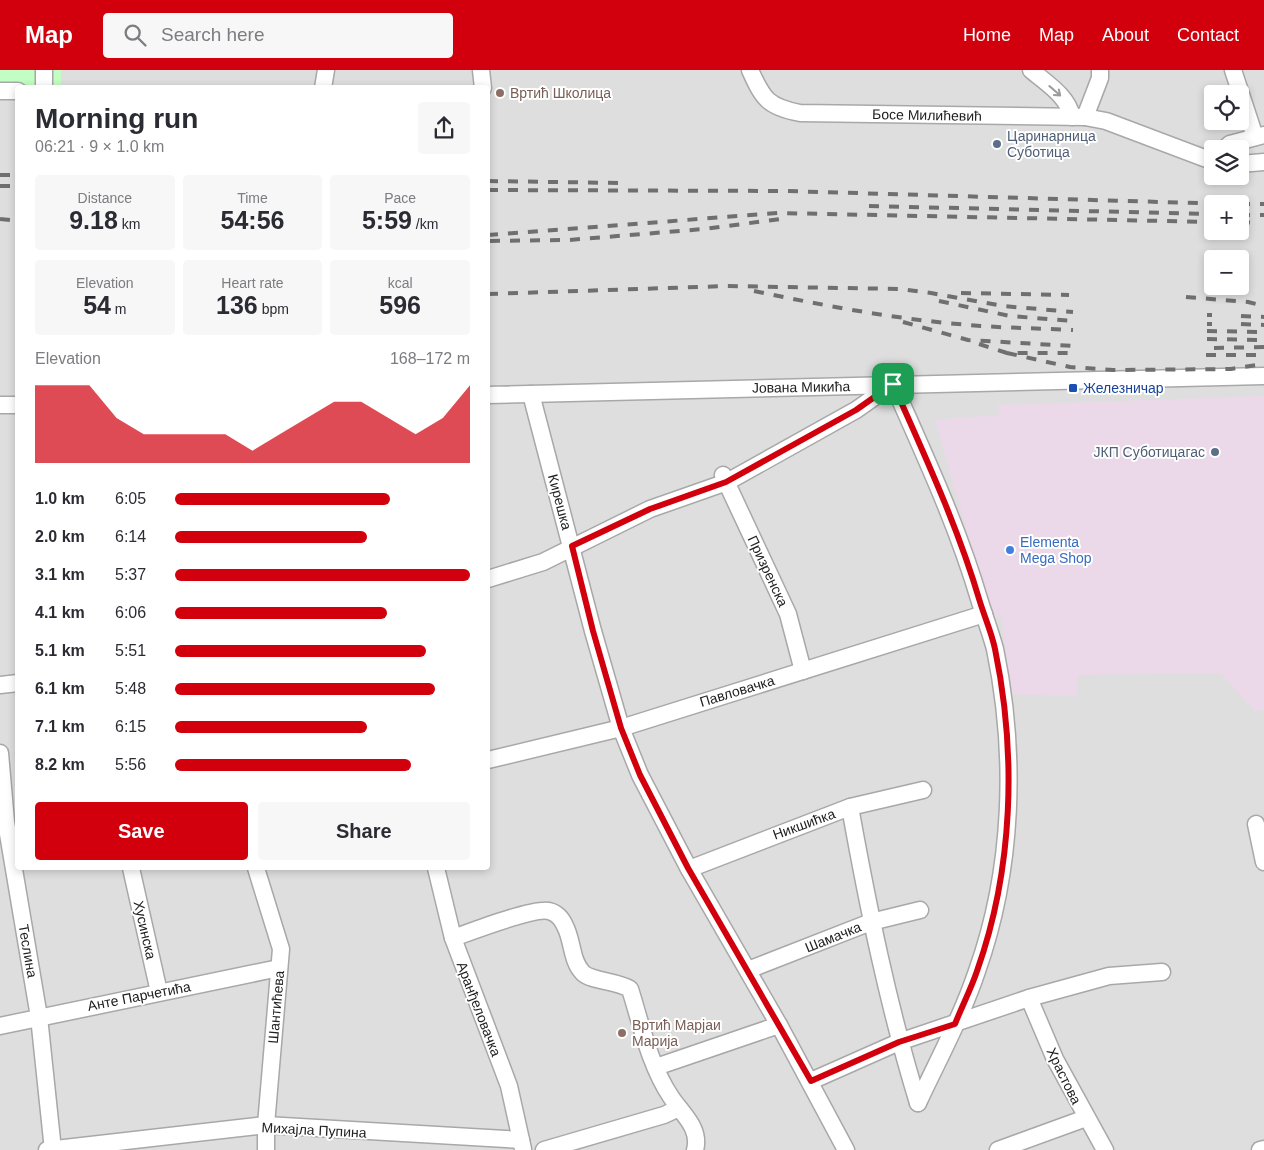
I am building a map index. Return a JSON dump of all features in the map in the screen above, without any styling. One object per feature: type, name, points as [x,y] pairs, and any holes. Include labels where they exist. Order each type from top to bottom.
[{"type":"street","points":[[44,70],[44,85]]},
{"type":"street","points":[[324,85],[326,70]]},
{"type":"street","points":[[480,70],[482,85]]},
{"type":"street","name":"Босе Милићевић","points":[[750,70],[759,91],[770,105],[800,113],[1078,117],[1135,132],[1204,158]]},
{"type":"street","points":[[1031,70],[1065,99],[1078,117],[1100,78],[1100,70]]},
{"type":"street","points":[[1233,70],[1260,136],[1245,140]]},
{"type":"street","points":[[0,91],[15,91]]},
{"type":"street","points":[[1249,163],[1264,162]]},
{"type":"street","name":"Јована Микића","points":[[490,394],[1264,376]]},
{"type":"street","points":[[490,578],[542,562],[650,509],[725,479],[856,410],[893,384],[947,509],[969,566],[995,648],[1008,764],[1007,835],[987,941],[977,973],[918,1103],[899,1042],[871,922],[850,807]]},
{"type":"street","name":"Кирешка","points":[[531,394],[593,631],[621,728],[640,775],[688,868],[780,1025],[846,1150]]},
{"type":"street","points":[[0,405],[15,404]]},
{"type":"street","name":"Призренска","points":[[725,479],[788,614],[803,671]]},
{"type":"street","name":"Павловачка","points":[[490,760],[621,728],[984,614]]},
{"type":"street","points":[[0,685],[15,682]]},
{"type":"street","name":"Теслина","points":[[0,754],[15,864]]},
{"type":"street","name":"Никшићка","points":[[688,868],[850,807],[922,790]]},
{"type":"street","points":[[1256,824],[1264,862]]},
{"type":"street","name":"Теслина","points":[[16,870],[40,1017],[51,1150]]},
{"type":"street","name":"Хусинска","points":[[131,870],[159,992]]},
{"type":"street","name":"Шантићева","points":[[257,870],[281,949],[266,1125],[266,1150]]},
{"type":"street","name":"Аранђеловачка","points":[[436,870],[453,938],[509,1086],[522,1145]]},
{"type":"street","points":[[453,938],[533,912],[547,910],[556,914],[566,927],[577,966],[584,975],[622,984],[630,989],[656,1067],[670,1095],[691,1123],[698,1140],[695,1150]]},
{"type":"street","name":"Шамачка","points":[[748,970],[871,922],[920,910]]},
{"type":"street","name":"Анте Парчетића","points":[[0,1026],[279,968]]},
{"type":"street","points":[[811,1081],[899,1042],[1029,998],[1109,976],[1162,972]]},
{"type":"street","name":"Храстова","points":[[1029,998],[1055,1059],[1105,1150]]},
{"type":"street","points":[[656,1067],[780,1025]]},
{"type":"street","points":[[544,1150],[679,1108]]},
{"type":"street","points":[[998,1150],[1086,1118]]},
{"type":"street","name":"Михајла Пупина","points":[[51,1150],[266,1125],[435,1143],[522,1145]]},
{"type":"street","points":[[1260,1150],[1264,1149]]},
{"type":"shaded area","points":[[0,70],[1264,70],[1264,1150],[0,1150]]},
{"type":"shaded area","points":[[1264,396],[1264,710],[1255,711],[1220,673],[1077,675],[1077,696],[1010,694],[1002,616],[992,618],[935,420],[999,415],[998,405]]},
{"type":"green space","points":[[0,70],[61,70],[61,85],[0,85]]},
{"type":"railway","points":[[0,175],[15,175]]},
{"type":"railway","points":[[490,181],[619,183]]},
{"type":"railway","points":[[0,186],[15,186]]},
{"type":"railway","points":[[490,190],[786,191],[1204,203]]},
{"type":"railway","points":[[1249,204],[1264,204]]},
{"type":"railway","points":[[869,206],[1204,214]]},
{"type":"railway","points":[[490,235],[778,213],[1204,222]]},
{"type":"railway","points":[[1249,215],[1264,215]]},
{"type":"railway","points":[[0,219],[15,221]]},
{"type":"railway","points":[[490,241],[569,240],[704,229],[781,219]]},
{"type":"railway","points":[[1249,222],[1258,223]]},
{"type":"railway","points":[[490,294],[727,286],[901,289],[1003,306],[1073,312]]},
{"type":"railway","points":[[754,291],[907,318],[987,326],[1073,330]]},
{"type":"railway","points":[[961,293],[1069,295]]},
{"type":"railway","points":[[1186,297],[1248,302],[1264,306]]},
{"type":"railway","points":[[939,301],[1010,316],[1073,321]]},
{"type":"railway","points":[[1207,315],[1212,315]]},
{"type":"railway","points":[[1241,316],[1264,317]]},
{"type":"railway","points":[[903,322],[968,340],[1073,346]]},
{"type":"railway","points":[[1207,324],[1212,324]]},
{"type":"railway","points":[[1241,324],[1264,325]]},
{"type":"railway","points":[[1207,331],[1264,332]]},
{"type":"railway","points":[[1207,339],[1264,340]]},
{"type":"railway","points":[[979,344],[1007,353],[1072,353]]},
{"type":"railway","points":[[1214,348],[1264,347]]},
{"type":"railway","points":[[1007,353],[1070,367],[1113,370],[1231,369],[1264,364]]},
{"type":"railway","points":[[1206,355],[1264,355]]},
{"type":"place","name":"Вртић Школица","points":[[500,93]]},
{"type":"place","name":"Царинарница Суботица","points":[[997,144]]},
{"type":"place","name":"Железничар","points":[[1073,388]]},
{"type":"place","name":"ЈКП Суботицагас","points":[[1215,452]]},
{"type":"place","name":"Elementa Mega Shop","points":[[1010,550]]},
{"type":"place","name":"Вртић Марјаи Марија","points":[[622,1033]]},
{"type":"route","points":[[893,384],[947,509],[969,566],[995,648],[1005,722],[1008,764],[1007,835],[987,941],[977,973],[955,1024],[899,1042],[811,1081],[688,868],[640,775],[621,728],[593,631],[572,546],[650,509],[726,482],[856,410],[893,384]]}]
